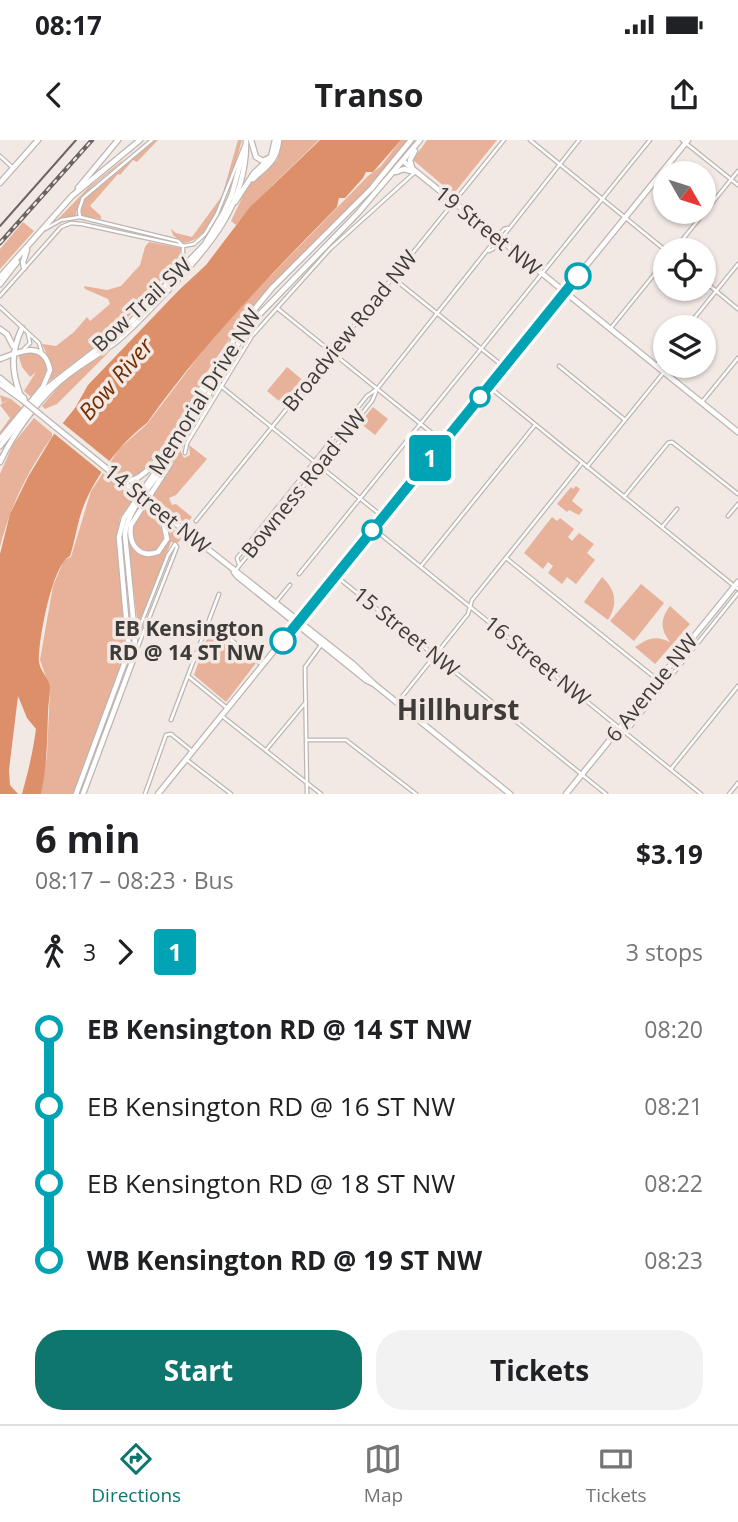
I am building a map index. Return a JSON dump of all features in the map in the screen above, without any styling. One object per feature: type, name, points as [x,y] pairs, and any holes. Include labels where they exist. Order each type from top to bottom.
[{"type":"main road","points":[[0,183],[38,140]]},
{"type":"main road","points":[[0,277],[118,140]]},
{"type":"main road","points":[[72,195],[140,140]]},
{"type":"main road","points":[[248,140],[256,157],[263,161],[271,157]]},
{"type":"main road","points":[[0,462],[12,439],[52,389],[117,341],[200,257],[220,230],[232,205],[242,177],[248,140]]},
{"type":"main road","name":"Bow Trail SW","points":[[0,446],[56,379],[114,337],[194,256],[213,232],[234,187],[248,140]]},
{"type":"main road","points":[[232,205],[254,173],[271,157],[277,140]]},
{"type":"main road","points":[[247,184],[273,162],[278,151],[277,140]]},
{"type":"main road","name":"Memorial Drive NW","points":[[83,794],[134,657],[135,637],[125,529],[133,512],[176,451],[237,333],[259,303],[354,207],[411,140]]},
{"type":"main road","points":[[393,174],[402,169],[414,170],[410,160],[422,140]]},
{"type":"main road","name":"Memorial Drive NW","points":[[76,794],[129,651],[120,527],[131,506],[254,320],[358,213],[422,140]]},
{"type":"main road","points":[[159,794],[685,141]]},
{"type":"main road","points":[[388,169],[402,161]]},
{"type":"main road","name":"19 Street NW","points":[[402,161],[653,364]]},
{"type":"main road","points":[[24,268],[28,245]]},
{"type":"main road","points":[[0,284],[20,254]]},
{"type":"main road","points":[[0,359],[13,350],[22,328]]},
{"type":"main road","points":[[0,330],[7,334],[13,350],[13,373],[19,396]]},
{"type":"main road","points":[[0,439],[47,381],[50,370],[42,353],[13,350]]},
{"type":"main road","points":[[0,378],[19,396]]},
{"type":"main road","name":"19 Street NW","points":[[671,378],[738,432]]},
{"type":"main road","points":[[123,482],[138,478],[150,466],[202,388],[211,382]]},
{"type":"main road","points":[[0,384],[19,396]]},
{"type":"main road","points":[[0,391],[19,396]]},
{"type":"main road","name":"14 Street NW","points":[[19,396],[234,572],[276,602],[321,645],[374,684],[510,794]]},
{"type":"main road","points":[[151,504],[164,526],[167,539],[158,552],[146,554],[133,545],[131,525],[176,451]]},
{"type":"main road","name":"14 Street NW","points":[[234,572],[353,664],[374,684]]},
{"type":"main road","name":"6 Avenue NW","points":[[566,794],[696,634],[737,588]]},
{"type":"street","points":[[80,217],[79,209],[83,198],[152,140]]},
{"type":"street","points":[[0,296],[61,227],[71,223],[183,247],[200,240],[212,225],[248,140]]},
{"type":"street","name":"Broadview Road NW","points":[[196,521],[504,140]]},
{"type":"street","points":[[530,140],[653,240]]},
{"type":"street","name":"Bowness Road NW","points":[[234,572],[318,463],[372,401],[377,389],[579,140]]},
{"type":"street","points":[[299,574],[650,140]]},
{"type":"street","points":[[685,141],[738,185]]},
{"type":"street","points":[[0,156],[13,168]]},
{"type":"street","points":[[185,453],[187,443],[252,336],[330,249],[414,170]]},
{"type":"street","points":[[684,238],[738,171]]},
{"type":"street","points":[[42,230],[61,220],[80,217],[174,239],[183,247],[183,254],[149,298],[147,306]]},
{"type":"street","points":[[738,264],[716,291],[738,309]]},
{"type":"street","points":[[610,329],[653,276]]},
{"type":"street","points":[[393,278],[504,367]]},
{"type":"street","points":[[697,315],[708,301]]},
{"type":"street","points":[[0,307],[39,343],[42,353]]},
{"type":"street","points":[[277,308],[443,442]]},
{"type":"street","points":[[23,350],[30,343],[28,334]]},
{"type":"street","points":[[701,403],[738,358]]},
{"type":"street","points":[[559,366],[625,420]]},
{"type":"street","points":[[587,467],[659,378]]},
{"type":"street","points":[[211,382],[222,386],[383,517]]},
{"type":"street","points":[[488,386],[737,588]]},
{"type":"street","points":[[420,567],[535,425]]},
{"type":"street","points":[[624,497],[670,442],[675,443],[738,494]]},
{"type":"street","points":[[397,703],[468,614],[472,600],[582,463]]},
{"type":"street","points":[[728,516],[738,504]]},
{"type":"street","points":[[662,527],[677,509]]},
{"type":"street","name":"16 Street NW","points":[[373,529],[701,794]]},
{"type":"street","name":"Memorial Drive NW","points":[[129,651],[175,544],[177,547],[134,657]]},
{"type":"street","points":[[506,558],[664,685]]},
{"type":"street","name":"15 Street NW","points":[[336,576],[606,794]]},
{"type":"street","points":[[276,602],[290,585]]},
{"type":"street","name":"6 Avenue NW","points":[[625,733],[702,638],[737,588]]},
{"type":"street","points":[[172,720],[219,594]]},
{"type":"street","points":[[209,622],[263,666]]},
{"type":"street","points":[[696,634],[702,638]]},
{"type":"street","points":[[307,794],[306,664],[321,645]]},
{"type":"street","points":[[189,677],[228,709]]},
{"type":"street","points":[[671,769],[738,686]]},
{"type":"street","points":[[266,750],[306,702]]},
{"type":"street","points":[[222,716],[321,794]]},
{"type":"street","points":[[145,794],[166,735],[171,734],[193,752]]},
{"type":"street","points":[[307,740],[346,740],[416,794]]},
{"type":"street","points":[[187,760],[231,794]]},
{"type":"street","points":[[729,794],[738,783]]},
{"type":"shaded area","points":[[155,140],[158,140],[137,162],[133,160],[118,174],[90,206],[101,219],[81,216],[85,199]]},
{"type":"shaded area","points":[[238,140],[242,140],[234,168],[214,217],[195,239],[183,243],[173,235],[171,229],[192,237],[222,196]]},
{"type":"shaded area","points":[[282,140],[319,140],[236,225],[231,221],[248,185],[277,160]]},
{"type":"shaded area","points":[[401,140],[408,140],[363,194],[256,302],[212,364],[163,446],[141,473],[130,477],[120,487],[133,499],[120,518],[117,535],[128,636],[127,652],[73,794],[41,794],[47,755],[50,688],[40,660],[53,586],[64,560],[71,557],[91,491],[119,449],[147,424],[239,308],[368,176],[381,166]]},
{"type":"shaded area","points":[[427,140],[497,140],[455,192],[451,192],[413,160]]},
{"type":"shaded area","points":[[124,159],[88,191],[76,216],[57,220],[89,187]]},
{"type":"shaded area","points":[[23,222],[34,231],[0,269],[0,249]]},
{"type":"shaded area","points":[[149,242],[181,248],[180,256],[118,329],[50,381],[52,365],[42,344],[56,346],[87,317],[90,321],[110,304],[108,299],[85,289],[84,286],[107,290],[121,286],[140,265]]},
{"type":"shaded area","points":[[110,351],[57,404],[45,409],[42,406],[66,378]]},
{"type":"shaded area","points":[[35,352],[42,357],[47,368],[44,380],[31,397],[24,391],[36,372],[30,377],[22,367],[18,354]]},
{"type":"shaded area","points":[[287,367],[305,382],[285,406],[267,391]]},
{"type":"shaded area","points":[[0,395],[11,399],[22,408],[0,437],[0,432],[10,418],[0,405],[9,399],[2,403]]},
{"type":"shaded area","points":[[373,407],[388,419],[375,435],[360,423]]},
{"type":"shaded area","points":[[34,418],[52,433],[52,437],[21,489],[0,547],[0,474],[13,444]]},
{"type":"shaded area","points":[[189,445],[207,459],[176,495],[169,498],[172,505],[176,504],[192,517],[186,524],[153,496],[180,450],[184,458],[190,455]]},
{"type":"shaded area","points":[[576,486],[580,489],[572,501],[583,510],[579,515],[569,510],[567,512],[557,504],[571,487],[573,489]]},
{"type":"shaded area","points":[[147,509],[158,523],[163,538],[159,549],[149,552],[137,546],[133,532],[139,515]]},
{"type":"shaded area","points":[[552,517],[557,521],[560,518],[574,529],[568,537],[572,541],[579,533],[594,544],[587,553],[595,560],[576,584],[567,577],[562,584],[548,573],[553,566],[548,562],[543,569],[524,553]]},
{"type":"shaded area","points":[[167,524],[182,536],[179,542],[171,542],[138,626],[127,537],[131,546],[142,555],[158,555],[168,541]]},
{"type":"shaded area","points":[[602,577],[614,597],[608,620],[584,602]]},
{"type":"shaded area","points":[[641,584],[664,603],[634,641],[610,621]]},
{"type":"shaded area","points":[[670,606],[690,624],[655,664],[635,647],[652,638],[670,642],[664,633],[663,624],[664,615]]},
{"type":"shaded area","points":[[212,630],[256,663],[226,702],[194,675]]},
{"type":"water","name":"Bow River","points":[[320,140],[401,140],[373,172],[366,172],[345,198],[339,198],[337,207],[238,311],[147,423],[121,447],[98,477],[84,505],[70,556],[57,573],[41,638],[39,662],[50,687],[46,764],[41,794],[22,794],[36,729],[27,718],[18,696],[9,770],[10,785],[18,794],[0,794],[0,554],[10,514],[28,477],[88,385],[206,265],[250,207]]},
{"type":"pier","points":[[60,421],[113,464],[105,475],[51,431]]},
{"type":"tram line","points":[[0,226],[76,140]]},
{"type":"railway","points":[[0,243],[92,140]]},
{"type":"bus line","name":"1","points":[[283,641],[578,276]]},
{"type":"place","name":"EB Kensington RD @ 14 ST NW","points":[[283,641]]},
{"type":"district","name":"Hillhurst","points":[[458,710]]}]
